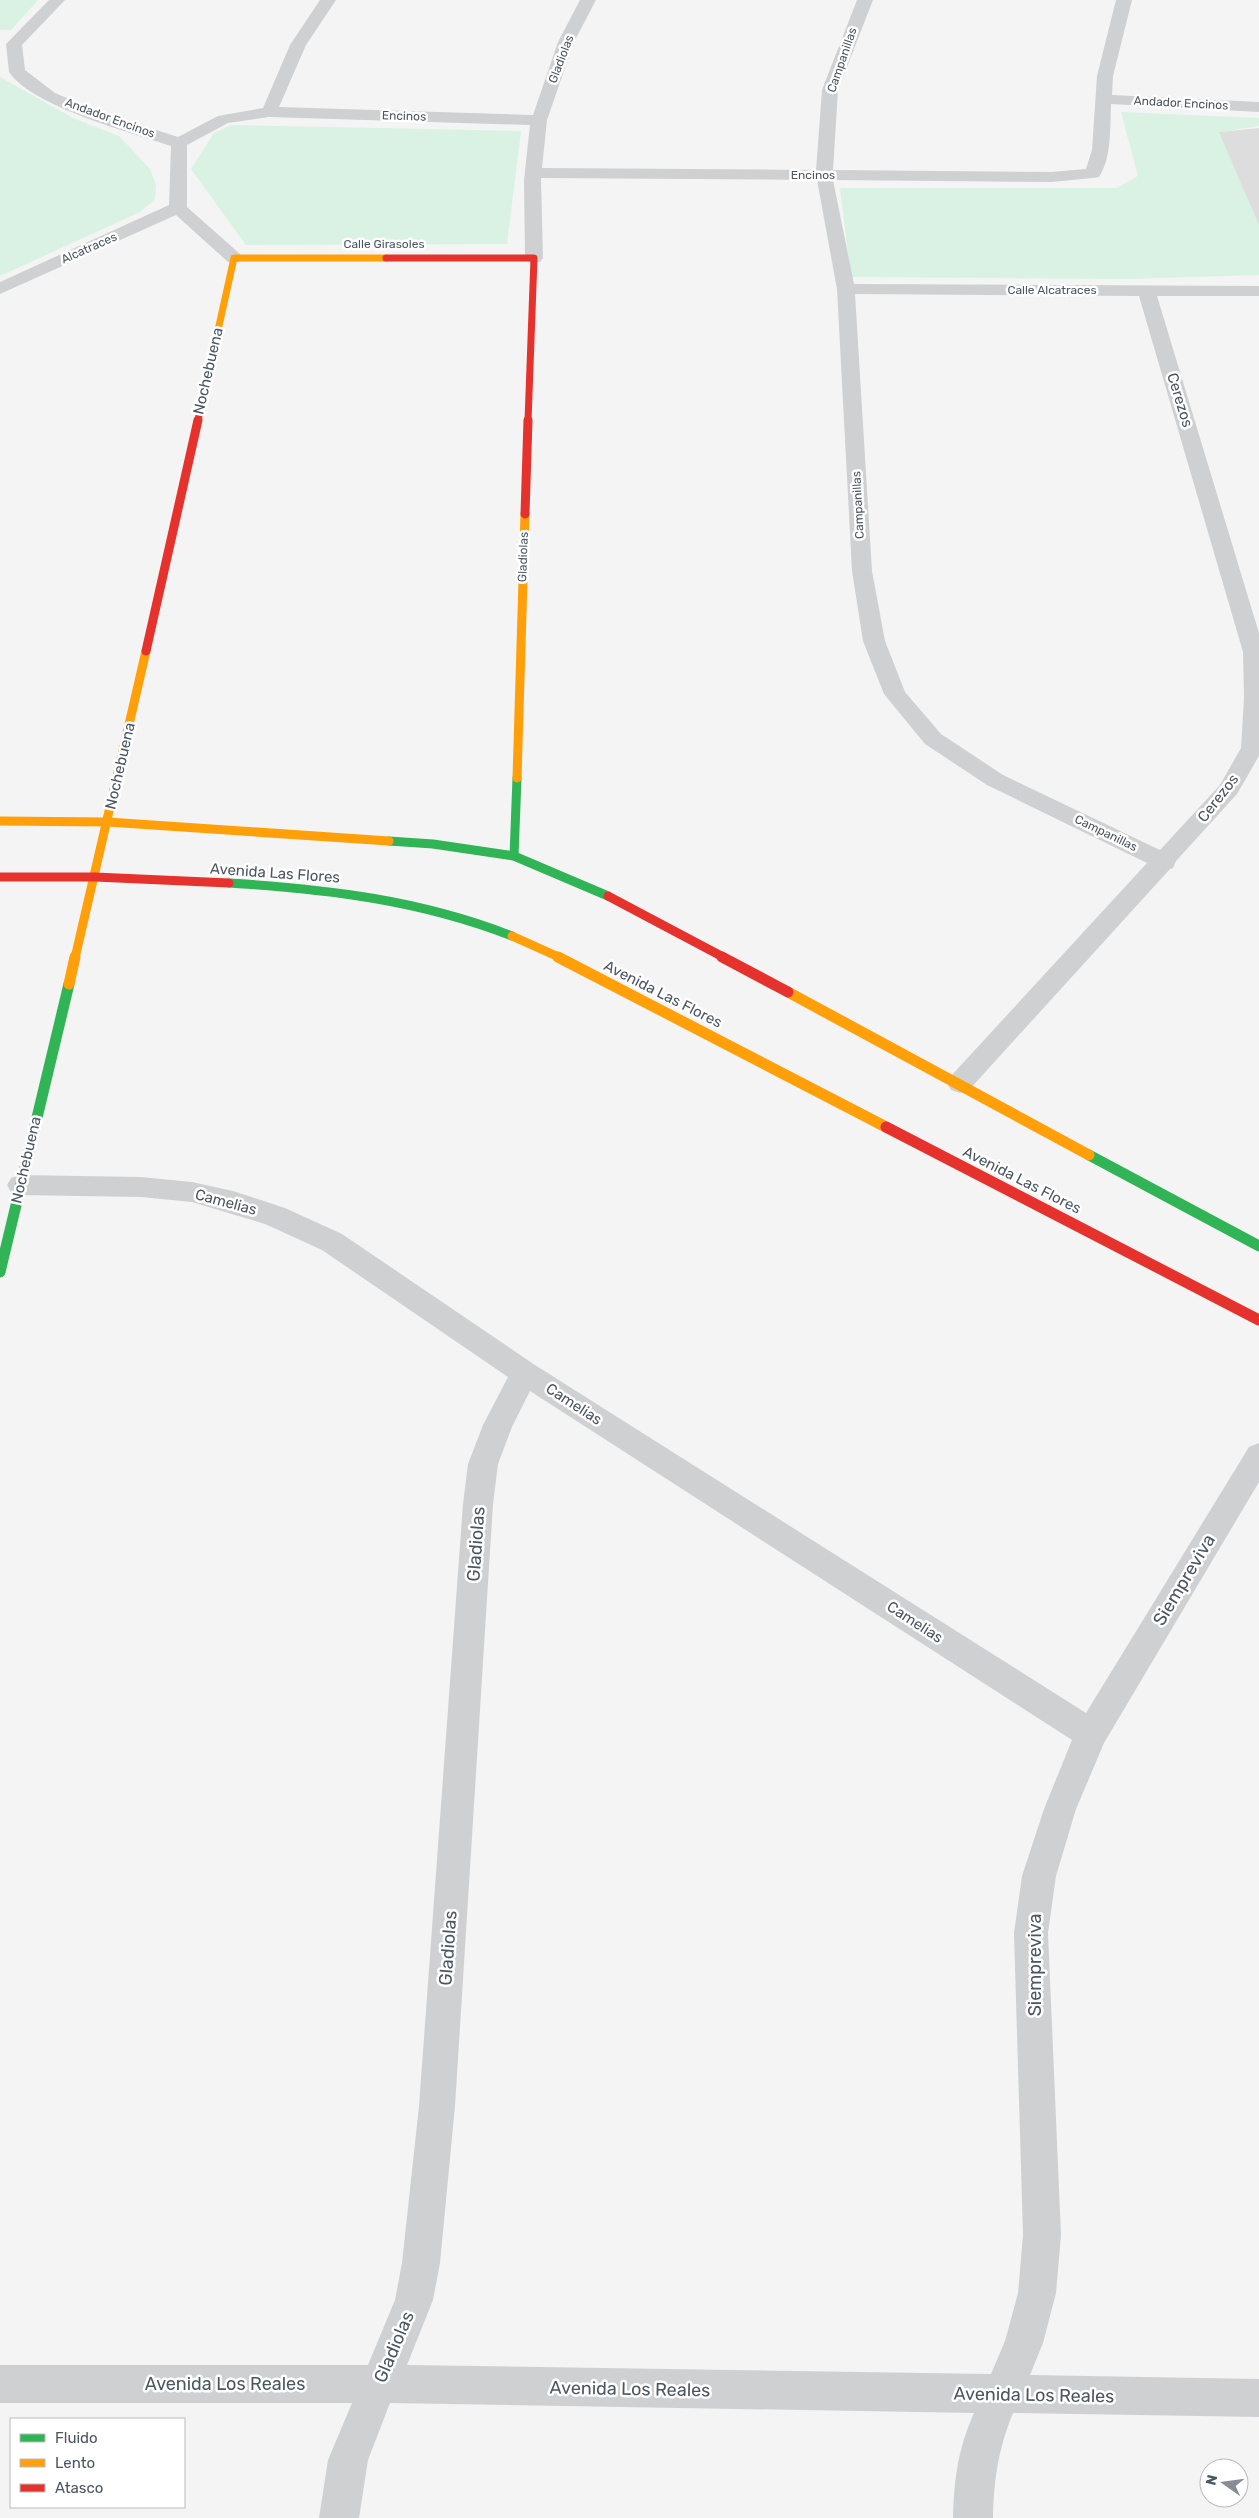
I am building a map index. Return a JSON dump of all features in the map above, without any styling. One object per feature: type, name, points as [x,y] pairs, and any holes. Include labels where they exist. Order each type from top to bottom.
[{"type":"street","points":[[7,44],[57,0]]},
{"type":"street","points":[[269,112],[298,45],[328,0]]},
{"type":"street","name":"Gladiolas","points":[[514,856],[534,258],[533,173],[539,120],[566,42],[588,0]]},
{"type":"street","name":"Campanillas","points":[[865,0],[830,90],[824,175],[846,289],[862,571],[874,641],[895,694],[933,739],[996,780],[1165,862]]},
{"type":"street","points":[[1103,99],[1105,76],[1124,0]]},
{"type":"street","name":"Andador Encinos","points":[[7,44],[16,72],[49,96],[91,114],[179,143]]},
{"type":"street","name":"Andador Encinos","points":[[1103,99],[1259,106]]},
{"type":"street","name":"Encinos","points":[[533,173],[1051,177],[1093,173],[1100,150],[1103,99]]},
{"type":"street","name":"Encinos","points":[[179,143],[224,119],[269,112],[539,120]]},
{"type":"street","points":[[179,143],[178,208],[234,258]]},
{"type":"street","name":"Alcatraces","points":[[0,288],[178,208]]},
{"type":"street","name":"Calle Girasoles","points":[[234,258],[534,258]]},
{"type":"street","name":"Nochebuena","points":[[0,1272],[108,822],[234,258]]},
{"type":"street","name":"Calle Alcatraces","points":[[846,289],[1259,291]]},
{"type":"street","name":"Cerezos","points":[[960,1083],[1165,862],[1229,789],[1252,748],[1255,680],[1254,652],[1147,291]]},
{"type":"street","points":[[0,821],[108,822],[433,844],[514,856],[609,897],[960,1083],[1259,1246]]},
{"type":"street","name":"Avenida Las Flores","points":[[0,877],[95,877],[282,886],[371,896],[483,924],[545,950],[1259,1320]]},
{"type":"street","name":"Camelias","points":[[20,1186],[141,1187],[192,1192],[233,1202],[274,1216],[332,1242],[525,1373],[1091,1734]]},
{"type":"street","name":"Gladiolas","points":[[339,2518],[348,2460],[378,2384],[404,2331],[414,2300],[421,2263],[437,2106],[483,1464],[498,1425],[525,1373]]},
{"type":"street","name":"Siempreviva","points":[[974,2518],[974,2477],[983,2438],[1024,2343],[1035,2302],[1042,2235],[1031,1932],[1039,1876],[1058,1817],[1091,1734],[1259,1456]]},
{"type":"street","name":"Avenida Los Reales","points":[[0,2384],[378,2384],[1259,2398]]},
{"type":"green space","points":[[0,0],[38,0],[11,30],[0,30]]},
{"type":"green space","points":[[0,77],[73,118],[119,136],[150,169],[156,185],[155,199],[140,212],[0,276]]},
{"type":"green space","points":[[1121,112],[1259,118],[1259,126],[1220,132],[1259,225],[1259,275],[1127,279],[851,277],[840,188],[1117,188],[1138,176]]},
{"type":"green space","points":[[231,125],[521,131],[507,244],[246,245],[191,169],[214,133]]},
{"type":"building","points":[[1259,128],[1259,225],[1219,132]]},
{"type":"traffic: fast","points":[[514,856],[517,778]]},
{"type":"traffic: fast","points":[[389,841],[433,844],[514,856],[608,896]]},
{"type":"traffic: fast","points":[[229,883],[338,892],[409,903],[479,923],[512,936]]},
{"type":"traffic: fast","points":[[0,1272],[69,984]]},
{"type":"traffic: fast","points":[[1089,1155],[1259,1246]]},
{"type":"traffic: slow","points":[[199,416],[234,258],[386,258]]},
{"type":"traffic: slow","points":[[517,778],[525,514]]},
{"type":"traffic: slow","points":[[69,984],[146,651]]},
{"type":"traffic: slow","points":[[0,821],[108,822],[389,841]]},
{"type":"traffic: slow","points":[[512,936],[545,950],[886,1127]]},
{"type":"traffic: slow","points":[[788,992],[1089,1155]]},
{"type":"traffic: jam","points":[[386,258],[534,258],[525,514]]},
{"type":"traffic: jam","points":[[146,651],[199,416]]},
{"type":"traffic: jam","points":[[0,877],[95,877],[229,883]]},
{"type":"traffic: jam","points":[[608,896],[788,992]]},
{"type":"traffic: jam","points":[[886,1127],[1259,1320]]}]
